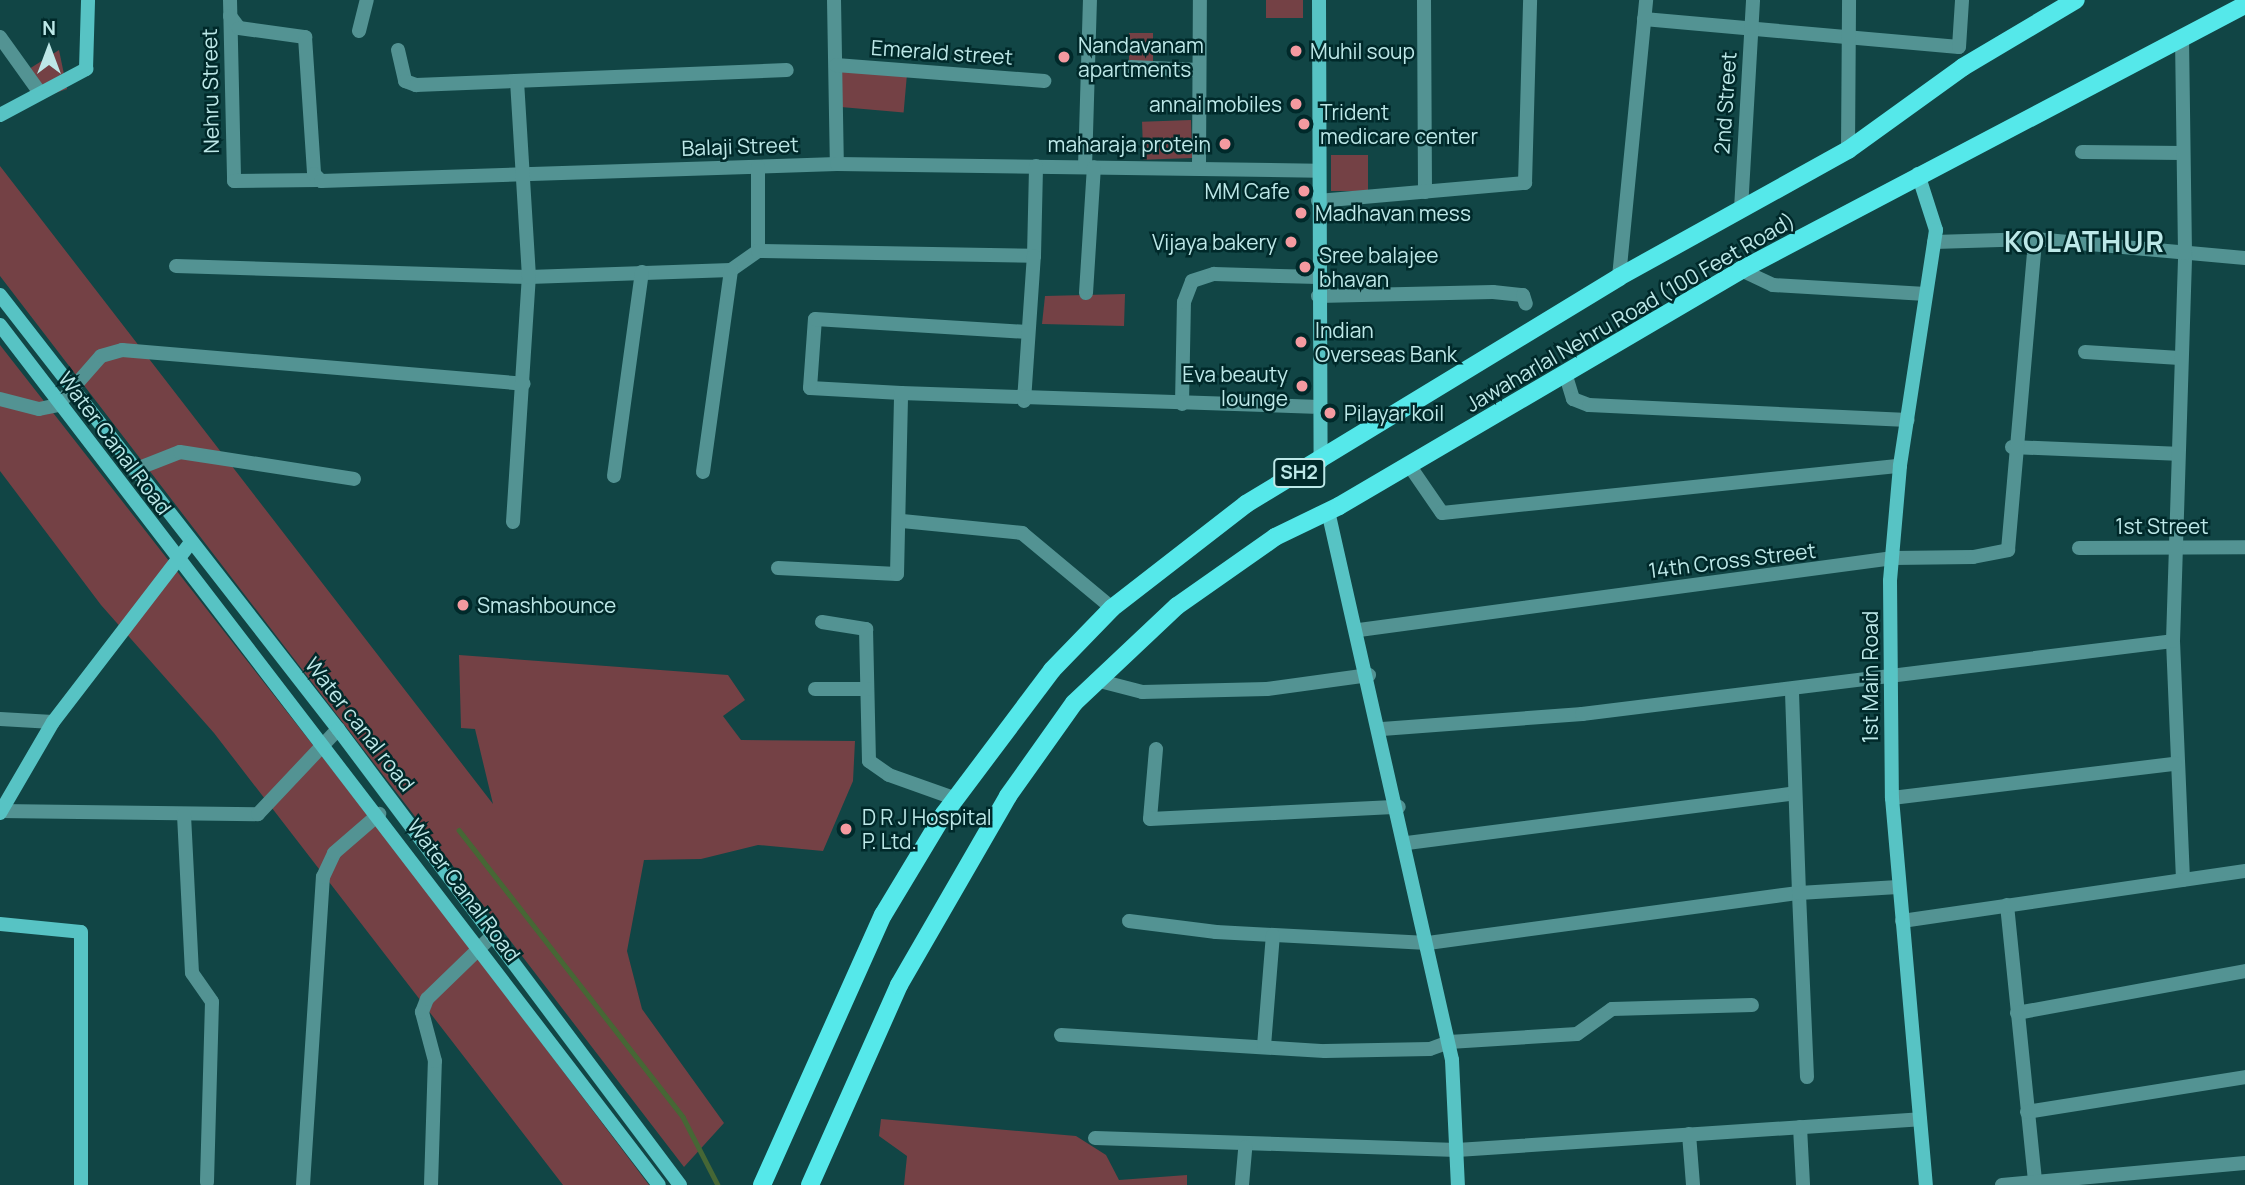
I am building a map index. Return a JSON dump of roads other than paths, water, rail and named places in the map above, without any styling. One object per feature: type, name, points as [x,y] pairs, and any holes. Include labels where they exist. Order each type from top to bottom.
[{"type":"main road","points":[[0,115],[38,90],[86,69],[88,0]]},
{"type":"main road","points":[[1316,464],[1319,0]]},
{"type":"main road","name":"Jawaharlal Nehru Road (100 Feet Road)","points":[[762,1185],[883,915],[954,798],[1052,670],[1112,608],[1247,504],[1619,277],[1848,150],[1963,67],[2076,0]]},
{"type":"main road","name":"Jawaharlal Nehru Road (100 Feet Road)","points":[[810,1185],[905,974],[1008,796],[1096,680],[1177,606],[1275,537],[1328,511],[1566,376],[1741,270],[1918,174],[2245,5]]},
{"type":"main road","name":"1st Main Road","points":[[1918,174],[1928,192],[1934,242],[1900,466],[1893,558],[1891,679],[1892,798],[1898,887],[1926,1185]]},
{"type":"main road","name":"Water canal road","points":[[0,295],[338,729],[680,1185]]},
{"type":"main road","points":[[1317,407],[1321,318],[1318,296]]},
{"type":"main road","name":"Water Canal Road","points":[[0,326],[176,557],[379,814],[659,1185]]},
{"type":"main road","points":[[1328,511],[1382,729],[1449,1042],[1458,1185]]},
{"type":"main road","points":[[0,812],[53,722],[176,557],[191,542]]},
{"type":"main road","points":[[0,924],[81,932],[81,1185]]},
{"type":"street","name":"Nehru Street","points":[[230,0],[234,181],[318,180]]},
{"type":"street","points":[[359,31],[367,0]]},
{"type":"street","points":[[834,0],[837,164]]},
{"type":"street","points":[[1086,293],[1089,167],[1083,84],[1090,0]]},
{"type":"street","points":[[1199,168],[1200,0]]},
{"type":"street","points":[[1424,0],[1425,192]]},
{"type":"street","points":[[1318,201],[1525,183],[1530,0]]},
{"type":"street","points":[[1619,277],[1646,0]]},
{"type":"street","name":"2nd Street","points":[[1741,209],[1753,0]]},
{"type":"street","points":[[1848,150],[1849,0]]},
{"type":"street","points":[[1962,0],[1959,47],[1963,67]]},
{"type":"street","points":[[230,16],[239,29],[297,33],[307,42],[318,180]]},
{"type":"street","points":[[1644,19],[1849,35],[1959,47]]},
{"type":"street","points":[[0,37],[38,90]]},
{"type":"street","points":[[2182,39],[2185,253],[2176,454],[2177,547],[2173,641],[2175,764],[2183,880]]},
{"type":"street","points":[[398,50],[405,81],[416,85],[787,70]]},
{"type":"street","name":"Emerald street","points":[[836,65],[1044,81]]},
{"type":"street","points":[[1131,67],[1199,70]]},
{"type":"street","points":[[513,522],[529,276],[525,174],[517,81]]},
{"type":"street","points":[[2082,152],[2183,153]]},
{"type":"street","name":"Balaji Street","points":[[318,180],[837,164],[1318,171]]},
{"type":"street","points":[[1024,401],[1034,256],[1036,166]]},
{"type":"street","points":[[758,167],[758,251]]},
{"type":"street","points":[[2035,239],[2012,447],[2176,454]]},
{"type":"street","points":[[1934,242],[2035,239],[2245,258]]},
{"type":"street","points":[[176,266],[529,276],[731,270],[758,251],[1034,256]]},
{"type":"street","points":[[703,472],[731,270]]},
{"type":"street","points":[[1741,270],[1773,285],[1926,294]]},
{"type":"street","points":[[614,476],[642,271]]},
{"type":"street","points":[[1182,404],[1184,302],[1192,281],[1214,274],[1318,277]]},
{"type":"street","points":[[1318,296],[1493,292],[1523,295],[1526,304]]},
{"type":"street","points":[[1028,331],[816,319],[810,388],[1024,401],[1317,407]]},
{"type":"street","points":[[0,399],[39,410],[58,405],[101,356],[122,350],[524,384]]},
{"type":"street","points":[[2085,352],[2180,358]]},
{"type":"street","points":[[1566,376],[1573,399],[1589,405],[1908,420]]},
{"type":"street","points":[[778,568],[897,573],[902,521],[901,393]]},
{"type":"street","name":"14th Cross Street","points":[[1359,630],[1893,558],[1973,557],[2008,550],[2012,447]]},
{"type":"street","points":[[134,470],[180,452],[354,479]]},
{"type":"street","points":[[1409,465],[1441,513],[1900,466]]},
{"type":"street","points":[[902,521],[1022,533],[1112,608]]},
{"type":"street","name":"1st Street","points":[[2079,548],[2245,547]]},
{"type":"street","points":[[822,622],[866,629],[869,761],[889,775],[954,798]]},
{"type":"street","points":[[1382,729],[1891,679],[2173,641]]},
{"type":"street","points":[[1096,680],[1142,692],[1308,687],[1369,675]]},
{"type":"street","points":[[815,689],[867,689]]},
{"type":"street","points":[[1792,690],[1807,1077]]},
{"type":"street","points":[[0,719],[53,722]]},
{"type":"street","points":[[0,812],[258,814],[322,742],[338,729]]},
{"type":"street","points":[[1156,749],[1150,819],[1399,807]]},
{"type":"street","points":[[1892,798],[2175,764]]},
{"type":"street","points":[[1406,843],[1795,793]]},
{"type":"street","points":[[303,1185],[323,877],[334,853],[379,814]]},
{"type":"street","points":[[184,815],[192,972],[212,1002],[207,1182]]},
{"type":"street","points":[[1902,921],[2245,871]]},
{"type":"street","points":[[1129,921],[1273,935],[1428,943],[1799,893],[1898,887]]},
{"type":"street","points":[[2007,905],[2035,1181]]},
{"type":"street","points":[[431,1185],[435,1061],[422,1012],[480,946],[494,934]]},
{"type":"street","points":[[1264,1046],[1273,935]]},
{"type":"street","points":[[2017,1013],[2245,971]]},
{"type":"street","points":[[1061,1035],[1264,1046],[1404,1050],[1449,1042],[1577,1034],[1612,1009],[1752,1005]]},
{"type":"street","points":[[2027,1112],[2245,1077]]},
{"type":"street","points":[[1095,1138],[1245,1147],[1457,1150],[1920,1119]]},
{"type":"street","points":[[1800,1127],[1803,1185]]},
{"type":"street","points":[[1689,1134],[1693,1185]]},
{"type":"street","points":[[1242,1185],[1245,1147]]},
{"type":"street","points":[[2002,1185],[2245,1163]]},
{"type":"waterway","points":[[459,830],[683,1117],[718,1185]]},
{"type":"place","name":"Muhil soup","points":[[1296,51]]},
{"type":"place","name":"Nandavanam apartments","points":[[1064,57]]},
{"type":"place","name":"annai mobiles","points":[[1296,104]]},
{"type":"place","name":"Trident medicare center","points":[[1304,124]]},
{"type":"place","name":"maharaja protein","points":[[1225,144]]},
{"type":"place","name":"MM Cafe","points":[[1304,191]]},
{"type":"place","name":"Madhavan mess","points":[[1301,213]]},
{"type":"place","name":"Vijaya bakery","points":[[1291,242]]},
{"type":"place","name":"Sree balajee bhavan","points":[[1305,267]]},
{"type":"place","name":"Indian Overseas Bank","points":[[1301,342]]},
{"type":"place","name":"Eva beauty lounge","points":[[1302,386]]},
{"type":"place","name":"Pilayar koil","points":[[1330,413]]},
{"type":"place","name":"Smashbounce","points":[[463,605]]},
{"type":"place","name":"D R J Hospital P. Ltd.","points":[[846,829]]},
{"type":"district","name":"KOLATHUR","points":[[2085,241]]}]
